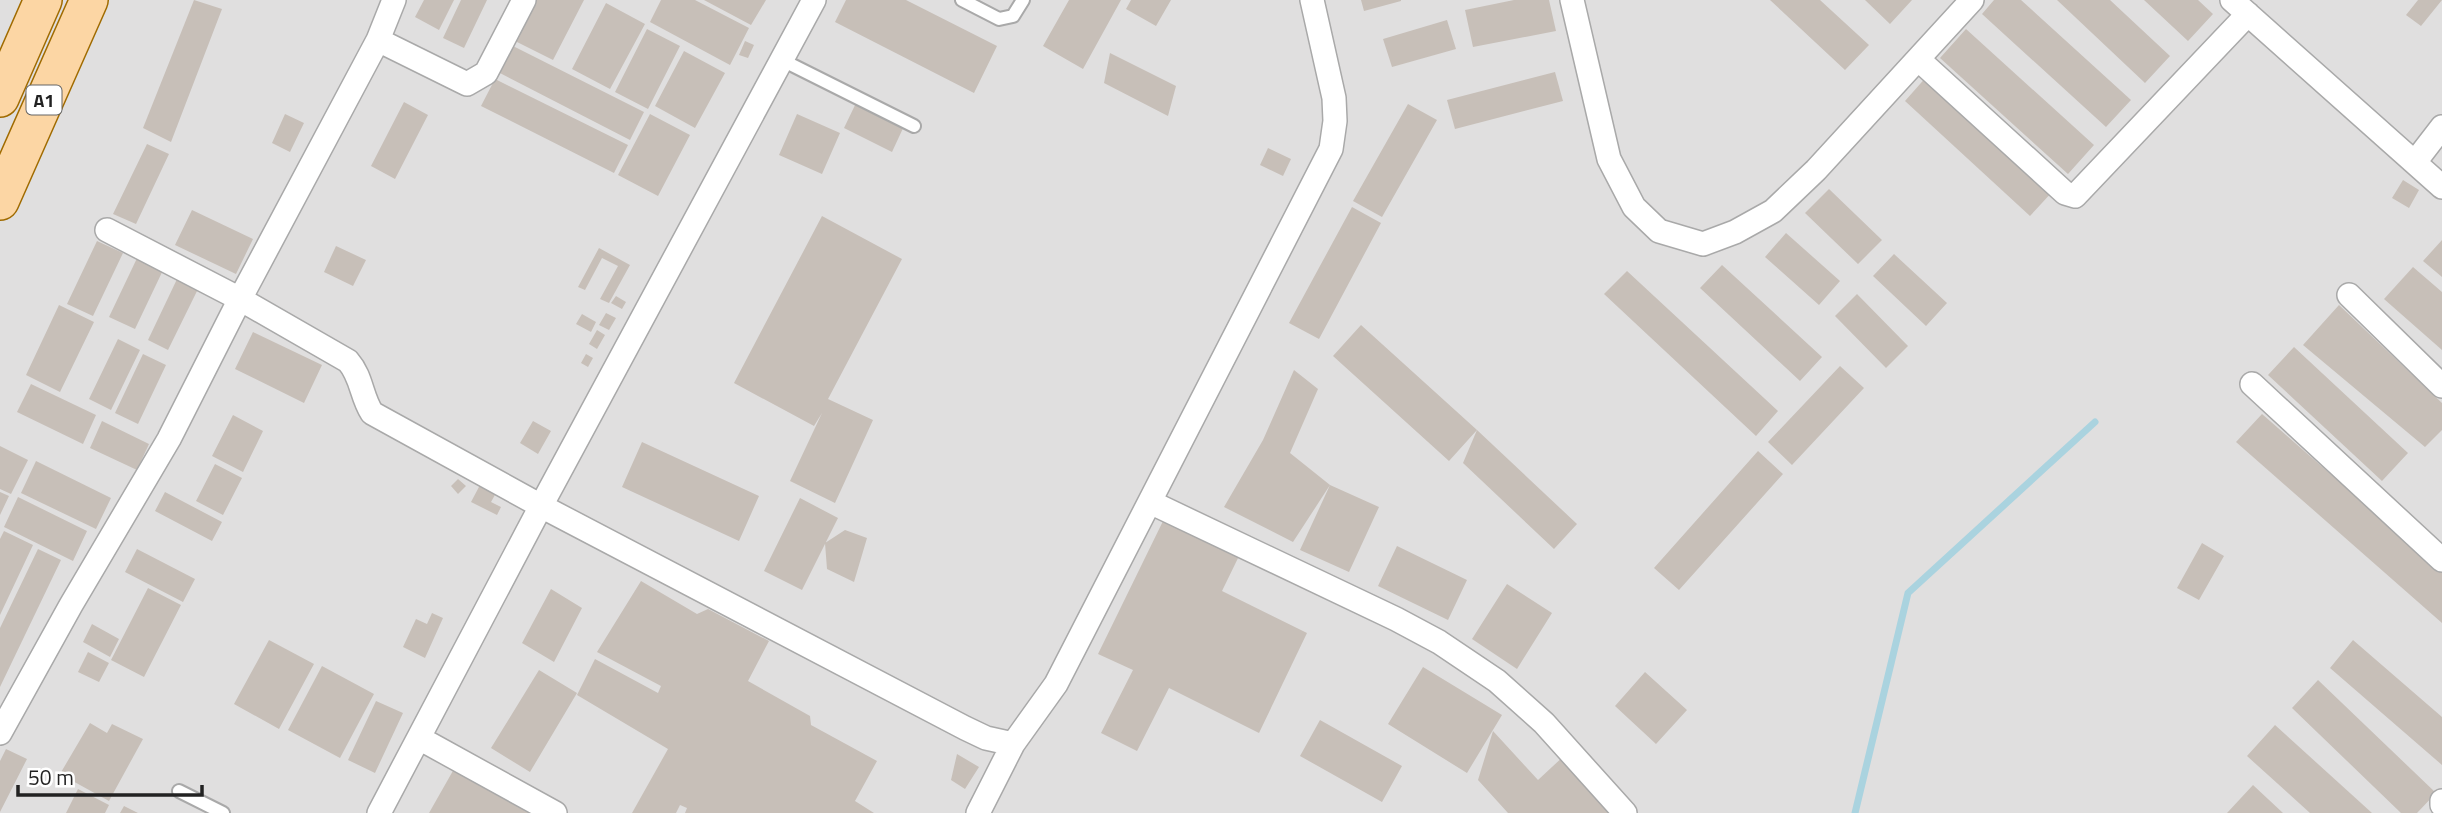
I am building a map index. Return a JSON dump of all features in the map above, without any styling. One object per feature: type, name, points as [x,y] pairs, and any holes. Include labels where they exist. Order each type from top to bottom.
[{"type":"main road","name":"A1","points":[[0,98],[43,0]]},
{"type":"main road","name":"A1","points":[[0,201],[89,0]]},
{"type":"street","points":[[0,733],[71,605],[169,439],[378,40],[394,0]]},
{"type":"street","points":[[378,40],[467,83],[486,73],[524,0]]},
{"type":"street","points":[[379,813],[814,0]]},
{"type":"street","points":[[978,813],[1013,744],[1056,684],[1331,149],[1335,121],[1334,98],[1312,0]]},
{"type":"street","points":[[1572,0],[1609,159],[1634,207],[1659,231],[1703,244],[1735,232],[1773,211],[1815,170],[1972,0]]},
{"type":"street","points":[[1918,59],[2065,193],[2075,195],[2240,7],[2442,187]]},
{"type":"street","points":[[2415,162],[2442,127]]},
{"type":"street","points":[[107,230],[240,299],[348,361],[358,372],[365,403],[372,413],[541,506],[986,738],[1013,744]]},
{"type":"street","points":[[2349,295],[2442,386]]},
{"type":"street","points":[[2252,384],[2442,560]]},
{"type":"street","points":[[1150,502],[1439,642],[1497,681],[1544,723],[1625,813]]},
{"type":"street","points":[[419,738],[555,813]]},
{"type":"lane","points":[[962,0],[999,19],[1013,16],[1023,0]]},
{"type":"lane","points":[[782,60],[914,126]]},
{"type":"lane","points":[[179,791],[223,813]]},
{"type":"shaded area","points":[[0,0],[2442,0],[2442,813],[0,813]]},
{"type":"building","points":[[194,0],[222,9],[171,142],[143,128]]},
{"type":"building","points":[[424,0],[454,0],[439,30],[415,17]]},
{"type":"building","points":[[461,0],[487,0],[464,48],[443,38]]},
{"type":"building","points":[[533,0],[584,0],[553,60],[513,40]]},
{"type":"building","points":[[661,0],[695,0],[749,28],[730,65],[650,22]]},
{"type":"building","points":[[704,0],[766,0],[751,25]]},
{"type":"building","points":[[846,0],[906,0],[997,46],[974,93],[835,22]]},
{"type":"building","points":[[1069,0],[1121,0],[1083,69],[1043,46]]},
{"type":"building","points":[[1131,0],[1171,0],[1156,26],[1126,9]]},
{"type":"building","points":[[1361,0],[1401,0],[1401,1],[1364,11]]},
{"type":"building","points":[[1514,0],[1549,0],[1556,31],[1473,47],[1465,10]]},
{"type":"building","points":[[1770,0],[1820,0],[1869,45],[1845,70]]},
{"type":"building","points":[[1865,0],[1912,0],[1890,24]]},
{"type":"building","points":[[1994,0],[2021,0],[2131,100],[2106,127],[1982,14]]},
{"type":"building","points":[[2057,0],[2110,0],[2170,56],[2145,83]]},
{"type":"building","points":[[2144,0],[2198,0],[2213,14],[2188,41]]},
{"type":"building","points":[[2418,0],[2442,0],[2421,26],[2406,15]]},
{"type":"building","points":[[606,3],[645,24],[610,89],[572,69]]},
{"type":"building","points":[[1447,20],[1456,49],[1392,67],[1383,39]]},
{"type":"building","points":[[647,29],[680,46],[648,109],[615,92]]},
{"type":"building","points":[[1966,29],[2094,145],[2068,174],[1940,58]]},
{"type":"building","points":[[745,41],[754,45],[748,58],[739,55]]},
{"type":"building","points":[[511,45],[644,112],[630,140],[498,72]]},
{"type":"building","points":[[684,51],[725,73],[695,128],[655,106]]},
{"type":"building","points":[[1110,53],[1176,86],[1168,116],[1104,83]]},
{"type":"building","points":[[1555,72],[1563,101],[1455,129],[1447,100]]},
{"type":"building","points":[[1928,75],[2054,190],[2030,216],[1905,101]]},
{"type":"building","points":[[495,79],[628,145],[614,173],[481,106]]},
{"type":"building","points":[[857,101],[905,124],[892,152],[844,128]]},
{"type":"building","points":[[404,102],[428,115],[395,179],[371,166]]},
{"type":"building","points":[[1408,104],[1437,120],[1382,217],[1353,201]]},
{"type":"building","points":[[285,114],[304,123],[290,152],[272,143]]},
{"type":"building","points":[[650,114],[690,135],[658,196],[618,175]]},
{"type":"building","points":[[797,114],[840,133],[822,174],[779,155]]},
{"type":"building","points":[[147,144],[169,154],[136,224],[113,214]]},
{"type":"building","points":[[1268,148],[1291,159],[1283,176],[1260,165]]},
{"type":"building","points":[[2403,180],[2419,190],[2409,208],[2392,198]]},
{"type":"building","points":[[1829,189],[1882,240],[1858,264],[1805,213]]},
{"type":"building","points":[[1352,207],[1381,223],[1319,339],[1289,323]]},
{"type":"building","points":[[192,210],[253,239],[236,274],[175,245]]},
{"type":"building","points":[[822,216],[902,259],[828,399],[873,420],[835,503],[790,481],[822,413],[814,426],[734,383]]},
{"type":"building","points":[[1786,233],[1840,281],[1819,305],[1765,257]]},
{"type":"building","points":[[2442,240],[2442,277],[2423,261]]},
{"type":"building","points":[[97,241],[123,253],[93,316],[67,304]]},
{"type":"building","points":[[336,246],[366,260],[353,286],[324,272]]},
{"type":"building","points":[[599,248],[630,265],[609,303],[600,299],[618,266],[602,258],[585,290],[578,287]]},
{"type":"building","points":[[139,254],[165,266],[135,329],[109,317]]},
{"type":"building","points":[[1894,254],[1947,303],[1926,326],[1873,276]]},
{"type":"building","points":[[1722,265],[1822,357],[1800,381],[1700,288]]},
{"type":"building","points":[[2413,267],[2442,292],[2442,350],[2384,299]]},
{"type":"building","points":[[1627,271],[1778,411],[1756,436],[1604,294]]},
{"type":"building","points":[[178,277],[199,287],[168,350],[148,340]]},
{"type":"building","points":[[1857,294],[1908,346],[1886,368],[1835,316]]},
{"type":"building","points":[[616,296],[626,302],[622,309],[611,303]]},
{"type":"building","points":[[59,305],[94,322],[60,392],[26,375]]},
{"type":"building","points":[[2339,305],[2442,403],[2442,430],[2425,447],[2303,345]]},
{"type":"building","points":[[606,313],[616,318],[609,330],[599,325]]},
{"type":"building","points":[[582,314],[596,322],[591,332],[576,324]]},
{"type":"building","points":[[1361,325],[1477,430],[1449,461],[1333,356]]},
{"type":"building","points":[[597,330],[605,335],[597,349],[589,344]]},
{"type":"building","points":[[253,332],[322,365],[304,403],[235,369]]},
{"type":"building","points":[[118,339],[140,350],[111,410],[89,399]]},
{"type":"building","points":[[2294,347],[2408,453],[2382,481],[2268,375]]},
{"type":"building","points":[[143,354],[166,365],[138,424],[115,413]]},
{"type":"building","points":[[586,354],[593,358],[588,367],[581,363]]},
{"type":"building","points":[[1840,366],[1864,388],[1792,465],[1768,442]]},
{"type":"building","points":[[1294,370],[1318,389],[1290,453],[1330,485],[1293,542],[1224,507],[1263,440]]},
{"type":"building","points":[[31,384],[96,415],[83,444],[17,412]]},
{"type":"building","points":[[2262,414],[2442,572],[2442,623],[2236,442]]},
{"type":"building","points":[[233,415],[263,431],[243,472],[212,456]]},
{"type":"building","points":[[102,421],[149,444],[137,470],[90,448]]},
{"type":"building","points":[[533,421],[551,431],[538,454],[520,443]]},
{"type":"building","points":[[1477,430],[1577,524],[1554,549],[1463,463]]},
{"type":"building","points":[[642,442],[759,496],[739,541],[622,487]]},
{"type":"building","points":[[0,446],[28,460],[11,494],[0,489]]},
{"type":"building","points":[[1758,451],[1783,474],[1679,590],[1654,568]]},
{"type":"building","points":[[36,461],[111,498],[96,529],[21,493]]},
{"type":"building","points":[[215,464],[242,478],[223,515],[196,501]]},
{"type":"building","points":[[458,479],[466,486],[458,494],[451,486]]},
{"type":"building","points":[[480,485],[496,493],[491,502],[501,507],[497,515],[471,502]]},
{"type":"building","points":[[1330,485],[1379,507],[1349,572],[1300,550]]},
{"type":"building","points":[[0,492],[9,496],[0,515]]},
{"type":"building","points":[[165,492],[222,522],[212,541],[155,511]]},
{"type":"building","points":[[18,497],[87,531],[73,561],[4,527]]},
{"type":"building","points":[[800,498],[838,518],[802,590],[764,571]]},
{"type":"building","points":[[1165,517],[1240,554],[1222,591],[1307,633],[1259,733],[1169,688],[1137,751],[1101,733],[1133,670],[1098,654]]},
{"type":"building","points":[[845,530],[867,538],[854,582],[827,569],[825,543]]},
{"type":"building","points":[[4,531],[33,545],[0,615],[0,539]]},
{"type":"building","points":[[2202,543],[2224,556],[2199,600],[2177,588]]},
{"type":"building","points":[[1397,546],[1467,580],[1448,620],[1378,586]]},
{"type":"building","points":[[38,549],[61,560],[0,687],[0,628]]},
{"type":"building","points":[[137,549],[195,579],[183,602],[125,572]]},
{"type":"building","points":[[641,581],[697,614],[708,609],[769,641],[748,681],[810,716],[811,725],[877,761],[855,801],[874,813],[685,813],[687,808],[680,805],[676,813],[632,813],[668,749],[577,695],[595,659],[658,693],[661,686],[597,652]]},
{"type":"building","points":[[1507,584],[1552,613],[1517,669],[1472,639]]},
{"type":"building","points":[[148,588],[181,605],[144,677],[111,660]]},
{"type":"building","points":[[551,589],[582,608],[554,662],[522,643]]},
{"type":"building","points":[[432,613],[443,618],[425,658],[403,647],[416,619],[427,624]]},
{"type":"building","points":[[92,624],[119,639],[110,657],[83,642]]},
{"type":"building","points":[[269,640],[314,664],[279,729],[234,704]]},
{"type":"building","points":[[2353,640],[2442,717],[2442,765],[2330,668]]},
{"type":"building","points":[[88,652],[109,663],[99,682],[78,672]]},
{"type":"building","points":[[322,666],[374,694],[340,758],[288,730]]},
{"type":"building","points":[[1423,667],[1502,715],[1467,773],[1388,724]]},
{"type":"building","points":[[539,670],[577,693],[530,772],[491,748]]},
{"type":"building","points":[[1645,672],[1687,710],[1656,744],[1615,706]]},
{"type":"building","points":[[2318,680],[2436,793],[2417,813],[2401,813],[2292,708]]},
{"type":"building","points":[[376,701],[403,713],[375,773],[348,760]]},
{"type":"building","points":[[1320,720],[1402,766],[1382,802],[1300,756]]},
{"type":"building","points":[[90,723],[107,733],[112,724],[143,739],[109,801],[60,774]]},
{"type":"building","points":[[2275,725],[2372,813],[2310,813],[2247,756]]},
{"type":"building","points":[[1493,731],[1538,780],[1566,754],[1620,813],[1508,813],[1478,780]]},
{"type":"building","points":[[6,749],[27,759],[0,812],[0,761]]},
{"type":"building","points":[[957,754],[979,767],[965,789],[951,780]]},
{"type":"building","points":[[454,769],[533,813],[429,813]]},
{"type":"building","points":[[2253,785],[2283,813],[2227,813]]},
{"type":"building","points":[[78,789],[109,805],[105,813],[66,813]]},
{"type":"building","points":[[124,806],[138,813],[120,813]]},
{"type":"waterway","points":[[1855,813],[1908,593],[2095,422]]}]
